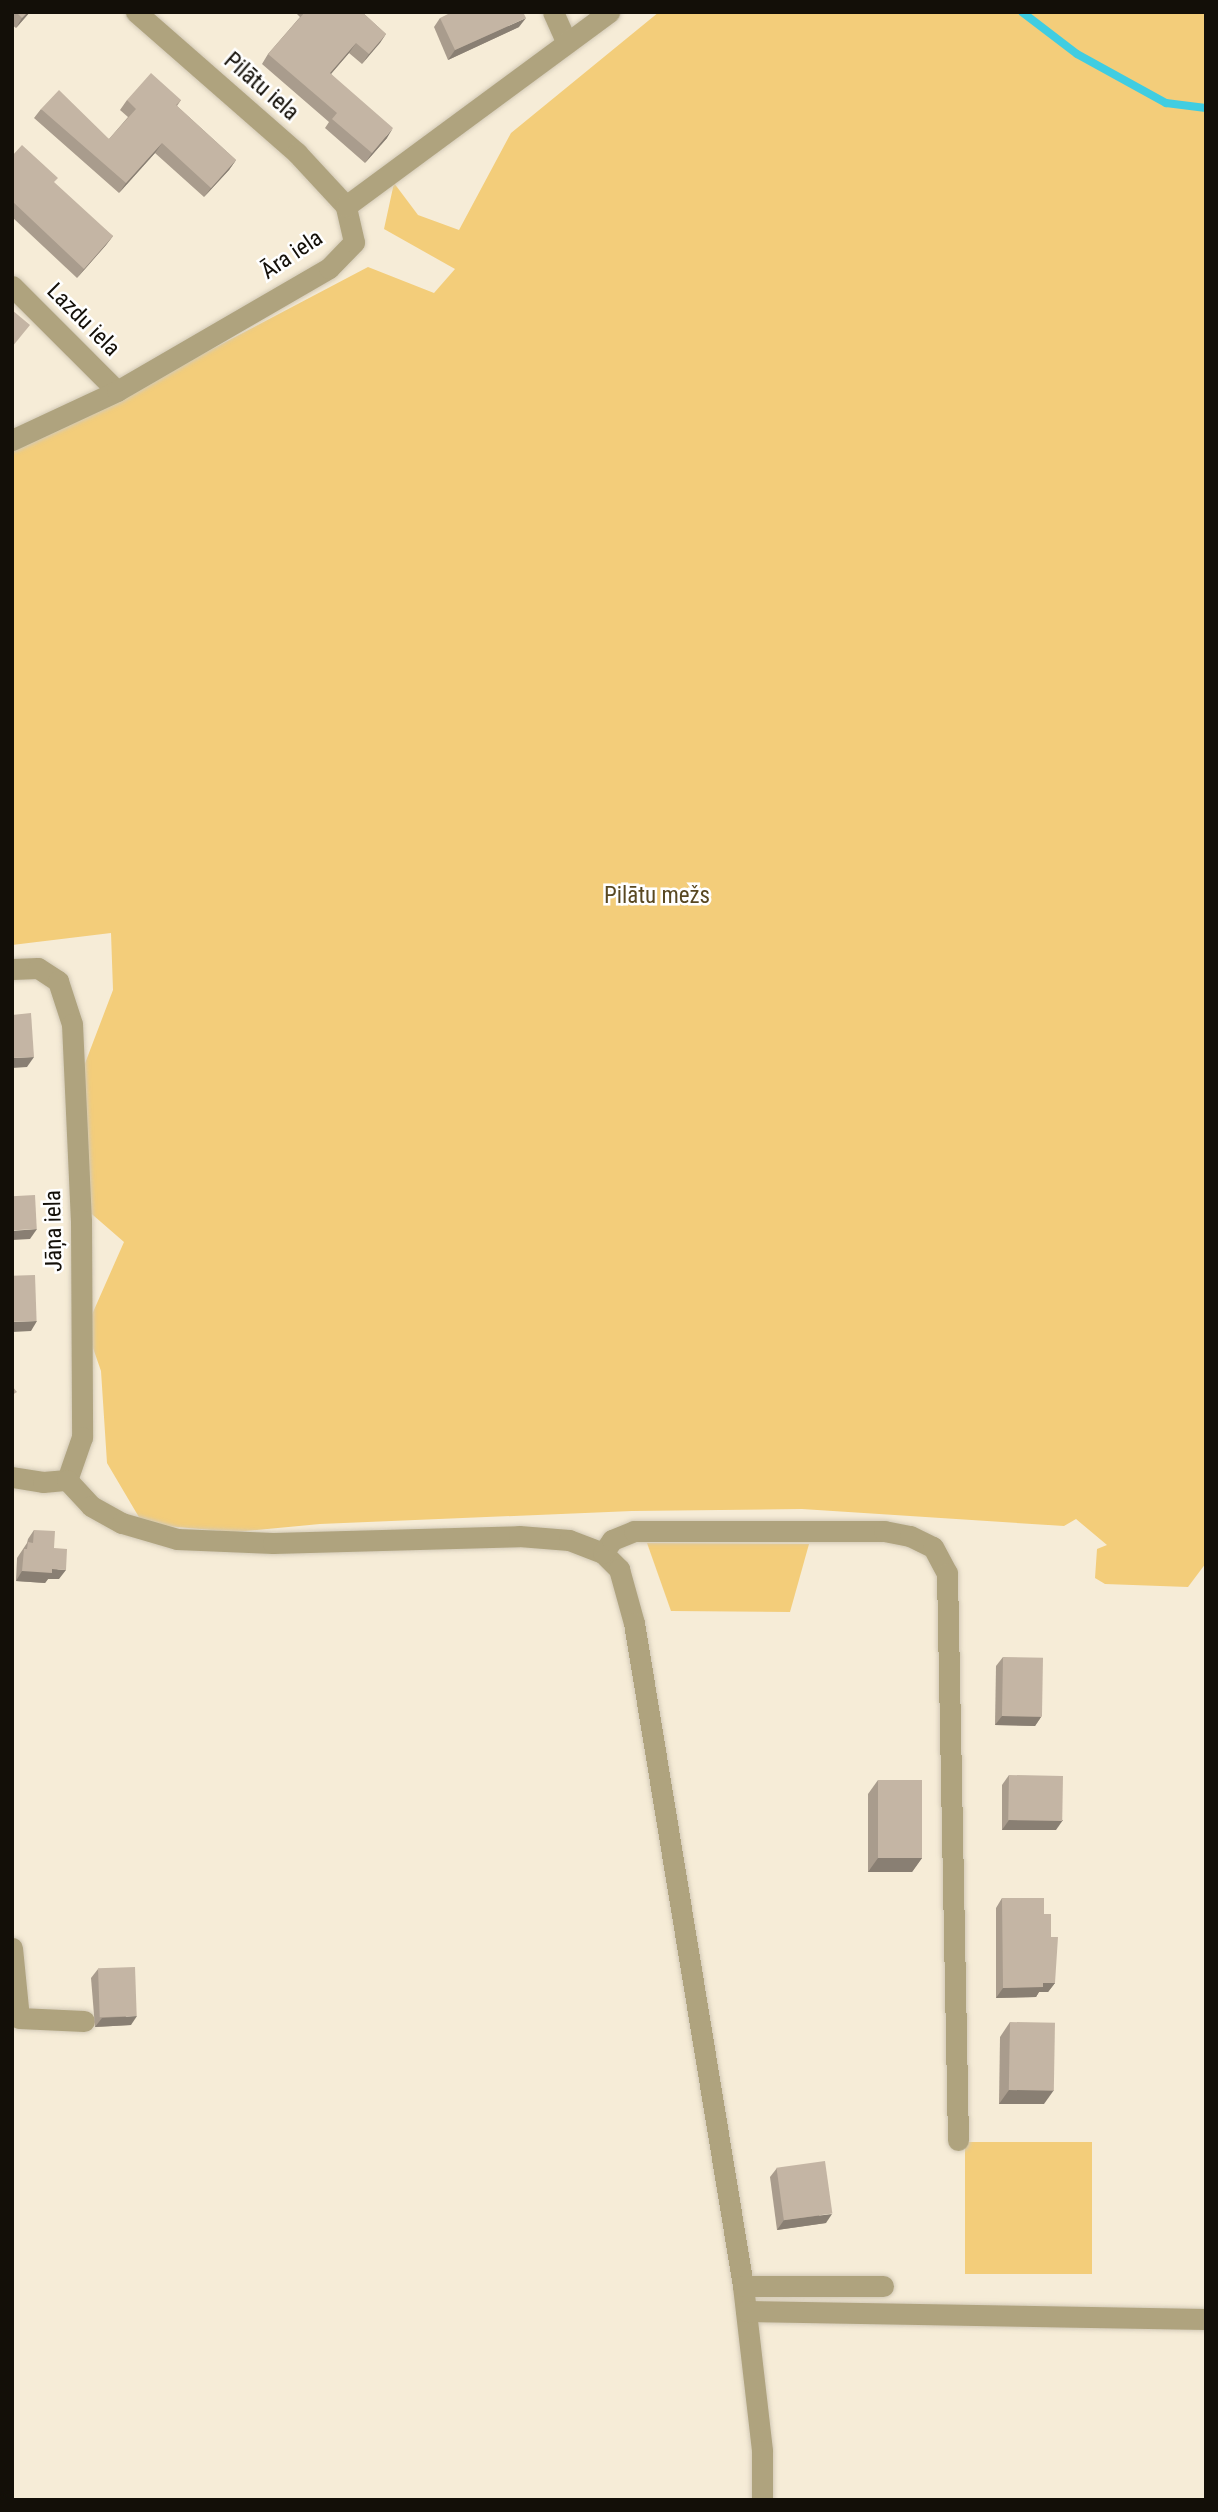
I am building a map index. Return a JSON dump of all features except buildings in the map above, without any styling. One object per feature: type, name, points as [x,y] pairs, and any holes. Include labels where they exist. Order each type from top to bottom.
[{"type":"street","name":"Pilātu iela","points":[[136,12],[297,153],[346,206]]},
{"type":"street","points":[[553,12],[566,41]]},
{"type":"street","points":[[346,206],[566,41],[609,12]]},
{"type":"street","name":"Āra iela","points":[[12,440],[117,391],[329,268],[354,242],[346,206]]},
{"type":"street","name":"Lazdu iela","points":[[12,286],[117,391]]},
{"type":"street","name":"Jāņa iela","points":[[12,970],[38,968],[58,981],[72,1024],[81,1220],[82,1437],[67,1480]]},
{"type":"street","points":[[12,1477],[43,1482],[67,1480],[91,1506],[122,1523],[177,1539],[273,1543],[519,1536],[569,1540],[603,1553],[619,1569],[634,1623],[743,2286],[762,2451],[762,2500]]},
{"type":"street","points":[[603,1553],[612,1540],[634,1531],[884,1531],[909,1536],[933,1547],[947,1573],[958,2140]]},
{"type":"street","points":[[12,1948],[19,2018],[84,2021]]},
{"type":"street","points":[[743,2286],[883,2286]]},
{"type":"street","points":[[746,2311],[1206,2319]]},
{"type":"green space","name":"Pilātu mežs","points":[[659,12],[1206,12],[1206,1563],[1188,1587],[1105,1584],[1095,1578],[1097,1549],[1107,1545],[1076,1519],[1064,1526],[802,1509],[632,1511],[320,1524],[234,1532],[143,1524],[107,1463],[101,1371],[86,1328],[124,1242],[86,1209],[76,1087],[113,990],[111,933],[12,945],[12,449],[117,399],[368,267],[434,293],[455,269],[384,229],[394,183],[418,215],[459,230],[511,133]]},
{"type":"green space","points":[[647,1543],[809,1544],[790,1612],[671,1611]]},
{"type":"green space","points":[[965,2142],[1092,2142],[1092,2274],[965,2274]]},
{"type":"waterway","points":[[1022,12],[1077,54],[1166,103],[1206,108]]}]
